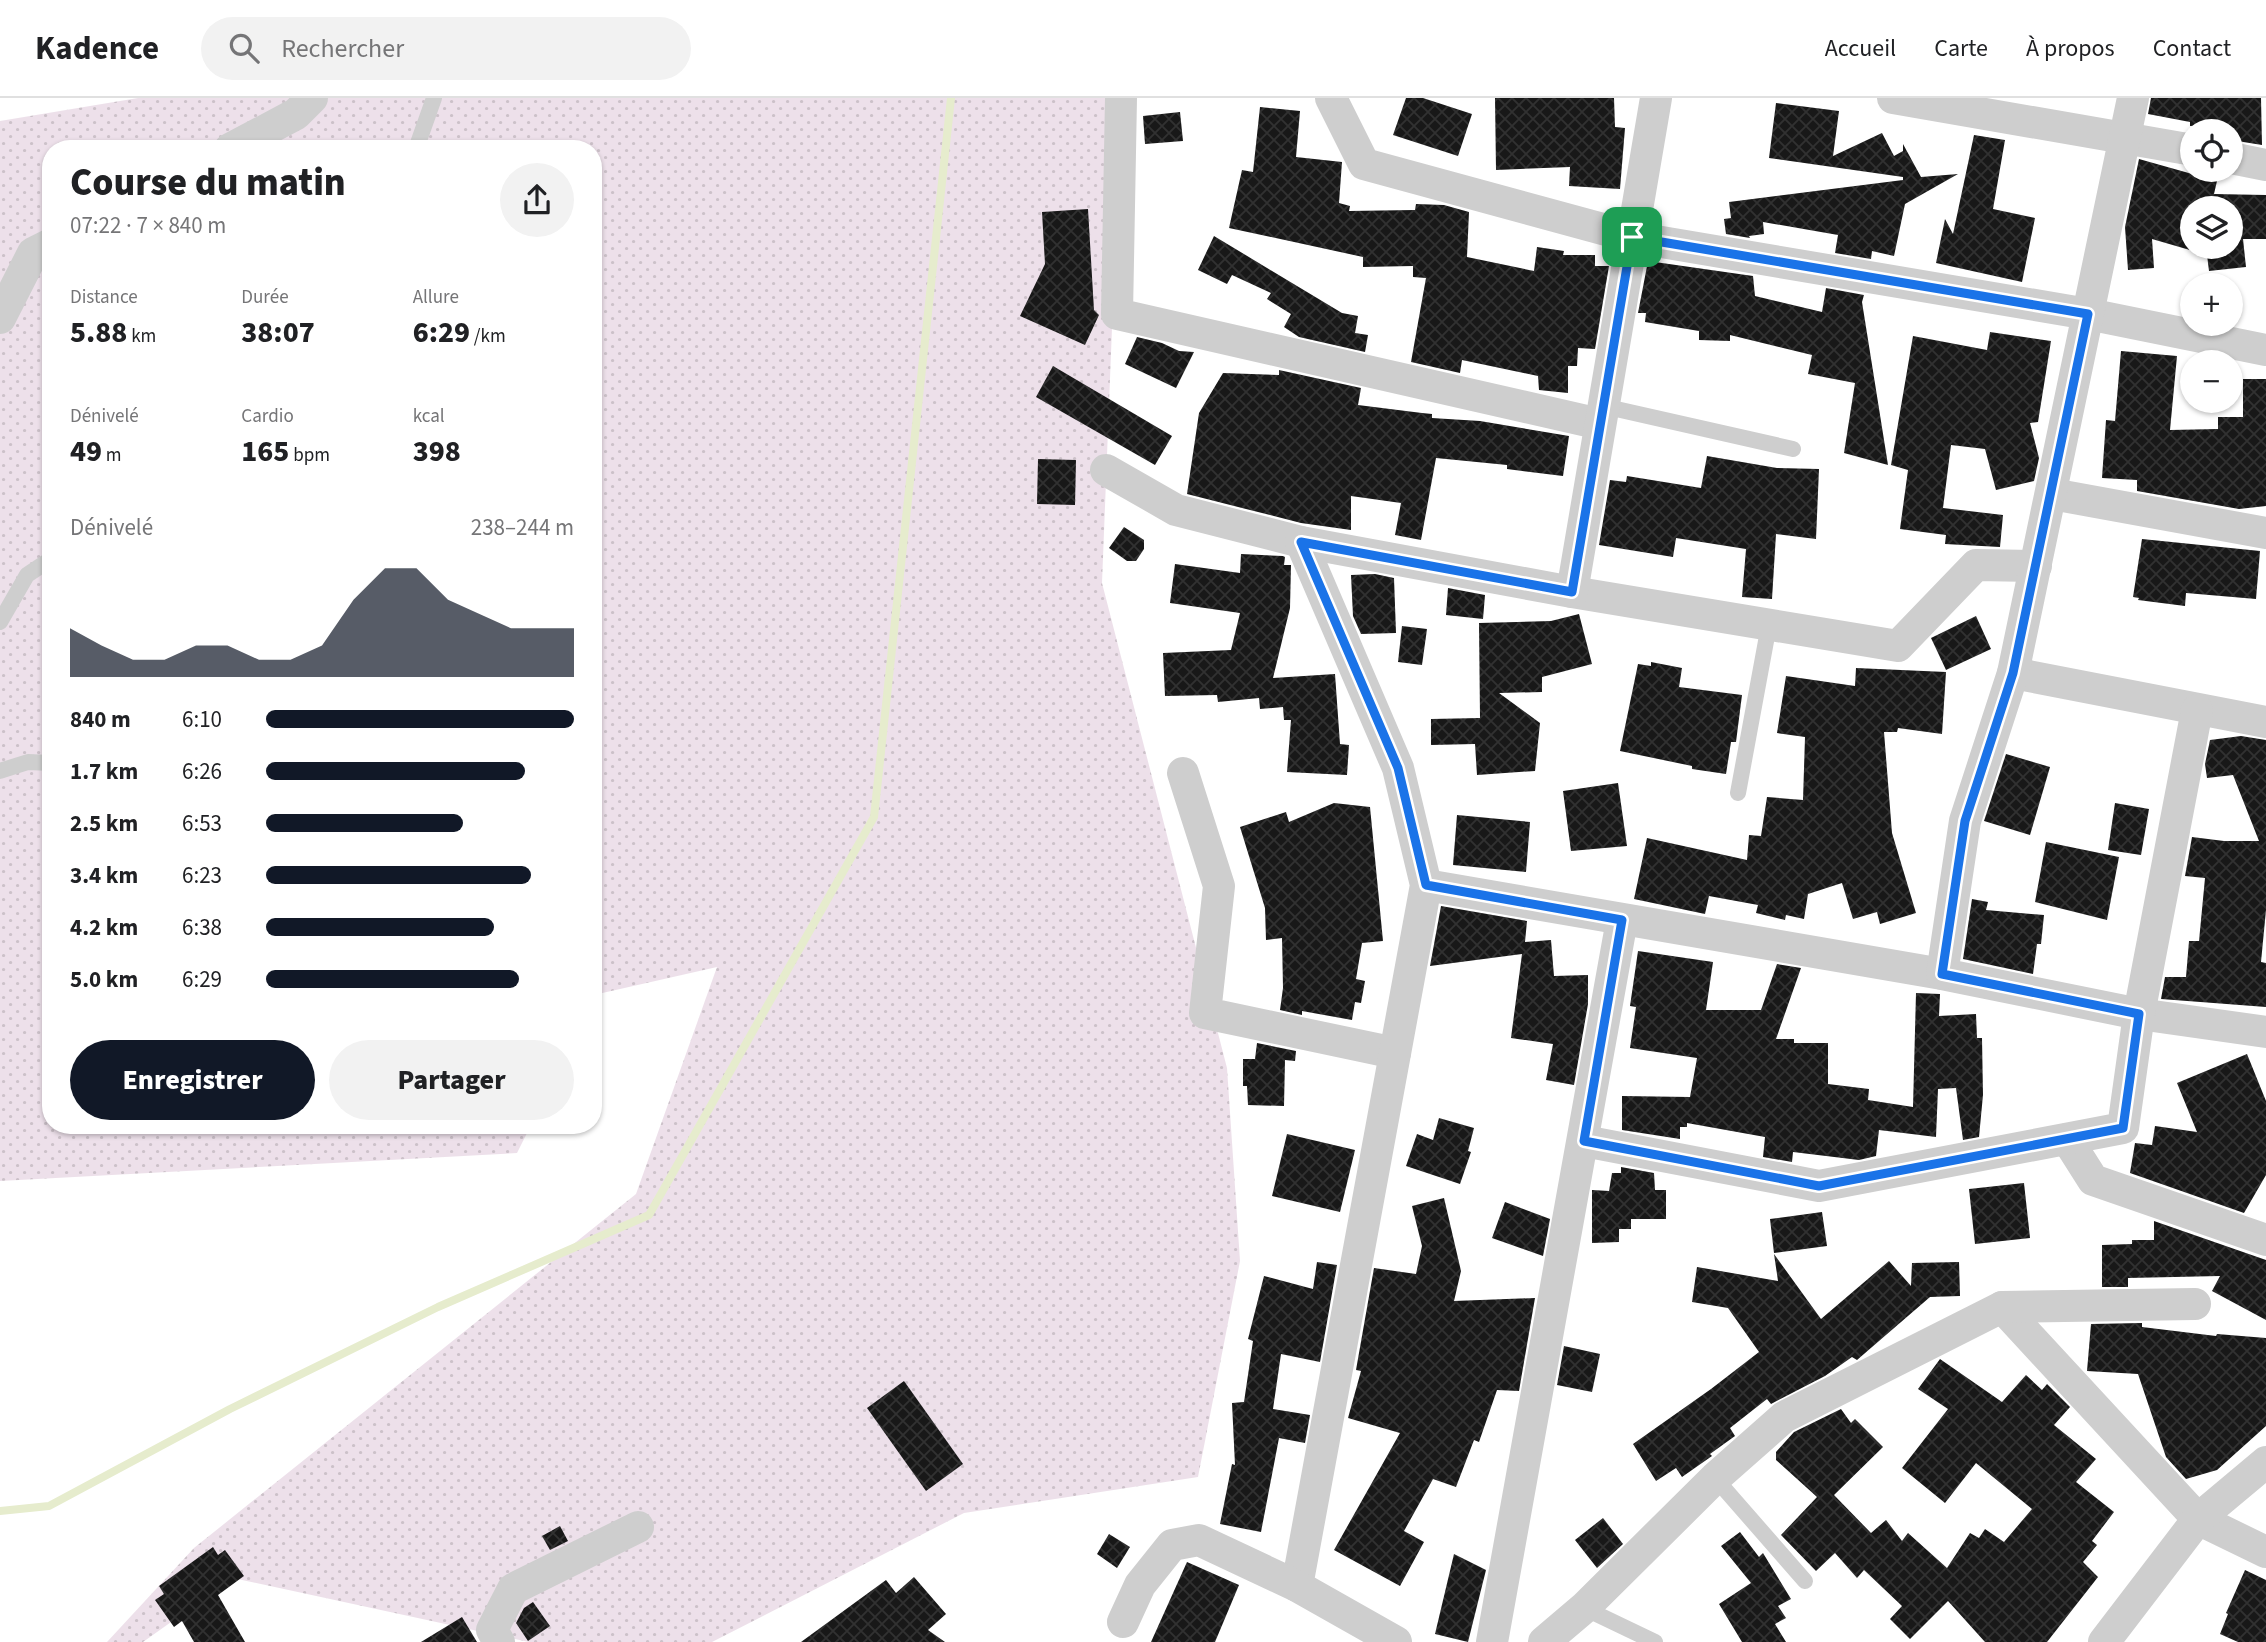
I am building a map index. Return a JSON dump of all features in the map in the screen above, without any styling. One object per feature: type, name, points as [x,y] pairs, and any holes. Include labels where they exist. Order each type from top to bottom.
[{"type":"street","points":[[247,140],[296,114],[312,98]]},
{"type":"street","points":[[1121,98],[1117,314],[1601,415]]},
{"type":"street","points":[[1331,98],[1364,164],[1632,237],[2088,314],[2266,350]]},
{"type":"street","points":[[1572,592],[1656,98]]},
{"type":"street","points":[[1893,98],[2180,147]]},
{"type":"street","points":[[1942,974],[1965,821],[2013,673],[2133,98]]},
{"type":"street","points":[[2243,160],[2266,165]]},
{"type":"street","points":[[0,318],[33,253],[42,248]]},
{"type":"street","points":[[1106,470],[1176,510],[1301,542],[1572,592],[1898,646],[1976,565],[2036,566]]},
{"type":"street","points":[[2052,494],[2266,533]]},
{"type":"street","points":[[1297,1586],[1426,885],[1398,768],[1301,542]]},
{"type":"street","points":[[2013,673],[2266,722]]},
{"type":"street","points":[[1584,1141],[1819,1186],[2123,1128],[2139,1014],[2197,710]]},
{"type":"street","points":[[1183,773],[1219,886],[1205,1013],[1395,1053]]},
{"type":"street","points":[[1426,885],[1942,974],[2139,1014],[2266,1032]]},
{"type":"street","points":[[1492,1642],[1622,920]]},
{"type":"street","points":[[2067,1139],[2094,1180],[2266,1240]]},
{"type":"street","points":[[1544,1642],[1584,1608],[1715,1478],[1784,1417],[2002,1307],[2195,1304]]},
{"type":"street","points":[[2002,1307],[2198,1519],[2266,1552]]},
{"type":"street","points":[[2104,1642],[2198,1519],[2266,1462]]},
{"type":"street","points":[[499,1642],[492,1630],[513,1589],[638,1527]]},
{"type":"street","points":[[1123,1622],[1140,1584],[1172,1545],[1199,1540],[1297,1586],[1396,1642]]},
{"type":"lane","points":[[419,140],[434,98]]},
{"type":"lane","points":[[1601,415],[1793,449]]},
{"type":"lane","points":[[0,622],[27,575],[42,565]]},
{"type":"lane","points":[[1738,793],[1769,625]]},
{"type":"lane","points":[[0,771],[28,762],[42,763]]},
{"type":"lane","points":[[1715,1478],[1805,1581]]},
{"type":"lane","points":[[1584,1608],[1655,1642]]},
{"type":"shaded area","points":[[138,98],[1121,98],[1102,583],[1227,1068],[1240,1261],[1198,1477],[964,1513],[712,1642],[529,1642],[233,1578],[143,1642],[107,1642],[194,1548],[636,1194],[717,967],[602,993],[602,140],[42,140],[42,1134],[526,1134],[517,1153],[0,1181],[0,121]]},
{"type":"building","points":[[1406,98],[1423,98],[1472,114],[1458,156],[1393,135]]},
{"type":"building","points":[[1495,98],[1614,98],[1615,127],[1625,128],[1620,189],[1569,186],[1570,167],[1496,170]]},
{"type":"building","points":[[2151,98],[2261,98],[2262,145],[2243,142],[2243,119],[2180,120],[2148,114]]},
{"type":"building","points":[[1776,103],[1839,111],[1833,156],[1882,133],[1894,156],[1903,151],[1903,144],[1921,177],[1958,174],[1905,204],[1894,256],[1872,251],[1871,259],[1835,253],[1838,235],[1763,222],[1764,234],[1749,236],[1750,238],[1726,234],[1724,219],[1731,218],[1729,202],[1903,180],[1903,177],[1769,158]]},
{"type":"building","points":[[1260,107],[1300,111],[1296,157],[1342,162],[1339,203],[1350,206],[1349,211],[1415,210],[1416,204],[1444,205],[1469,212],[1467,257],[1534,271],[1537,247],[1564,251],[1563,255],[1595,255],[1595,266],[1609,266],[1595,349],[1578,348],[1577,366],[1568,366],[1568,393],[1539,390],[1538,376],[1462,360],[1460,373],[1411,362],[1426,278],[1413,277],[1413,266],[1363,267],[1363,257],[1229,228],[1242,170],[1253,172]]},
{"type":"building","points":[[1180,112],[1183,141],[1145,144],[1143,116]]},
{"type":"building","points":[[1974,135],[2005,140],[1993,209],[2035,218],[2022,282],[1936,263],[1945,219],[1953,234]]},
{"type":"building","points":[[2139,159],[2180,171],[2180,182],[2217,182],[2214,194],[2266,195],[2266,239],[2243,239],[2243,196],[2180,196],[2180,247],[2152,239],[2154,268],[2128,270],[2125,227]]},
{"type":"building","points":[[1088,209],[1094,310],[1099,315],[1085,345],[1020,316],[1045,264],[1042,212]]},
{"type":"building","points":[[1214,236],[1342,313],[1358,316],[1355,333],[1368,335],[1365,352],[1299,337],[1284,327],[1291,314],[1267,299],[1271,293],[1232,275],[1227,284],[1198,270]]},
{"type":"building","points":[[2243,239],[2246,267],[2209,271],[2208,259],[2243,259]]},
{"type":"building","points":[[1648,261],[1753,276],[1755,296],[1822,312],[1826,288],[1864,295],[1862,302],[1888,465],[1844,453],[1855,383],[1808,374],[1812,355],[1730,335],[1730,341],[1699,340],[1699,331],[1645,322],[1646,313],[1638,313]]},
{"type":"building","points":[[1990,332],[2051,341],[2038,422],[2030,423],[2039,458],[2034,481],[1996,490],[1985,449],[1951,445],[1943,508],[2003,515],[2000,547],[1945,544],[1946,535],[1900,529],[1908,470],[1891,465],[1913,336],[1987,350]]},
{"type":"building","points":[[1137,337],[1162,343],[1179,351],[1194,352],[1176,388],[1125,364]]},
{"type":"building","points":[[2121,351],[2177,356],[2170,430],[2218,429],[2218,417],[2243,417],[2243,379],[2266,379],[2266,506],[2239,509],[2137,491],[2137,480],[2102,478],[2106,420],[2115,421]]},
{"type":"building","points":[[1053,366],[1172,436],[1155,465],[1036,397]]},
{"type":"building","points":[[1279,370],[1361,388],[1358,405],[1432,414],[1432,418],[1480,421],[1569,436],[1563,476],[1507,469],[1507,465],[1436,458],[1421,540],[1395,535],[1401,503],[1351,496],[1351,530],[1301,523],[1187,494],[1199,413],[1223,373],[1279,375]]},
{"type":"building","points":[[1707,456],[1777,468],[1819,469],[1816,539],[1776,534],[1772,599],[1742,597],[1746,549],[1676,538],[1673,557],[1599,545],[1610,480],[1626,482],[1627,476],[1701,488]]},
{"type":"building","points":[[1038,459],[1076,460],[1075,505],[1037,504]]},
{"type":"building","points":[[1124,527],[1144,540],[1144,549],[1136,561],[1127,561],[1109,548]]},
{"type":"building","points":[[2142,539],[2260,551],[2256,599],[2186,593],[2185,606],[2138,600],[2139,598],[2133,597]]},
{"type":"building","points":[[1241,554],[1283,556],[1284,565],[1291,565],[1290,608],[1273,678],[1335,674],[1340,744],[1349,745],[1347,775],[1287,772],[1291,720],[1284,720],[1283,707],[1260,709],[1259,698],[1218,702],[1217,695],[1165,696],[1163,653],[1231,650],[1240,613],[1170,603],[1175,564],[1240,573]]},
{"type":"building","points":[[1375,574],[1394,578],[1396,633],[1361,634],[1353,616],[1351,575]]},
{"type":"building","points":[[1448,588],[1485,595],[1483,619],[1446,615]]},
{"type":"building","points":[[1579,614],[1592,664],[1542,677],[1542,692],[1499,693],[1540,723],[1535,771],[1477,775],[1475,744],[1431,745],[1431,719],[1480,718],[1479,623],[1551,621]]},
{"type":"building","points":[[1976,616],[1991,649],[1946,670],[1931,638]]},
{"type":"building","points":[[1402,626],[1427,629],[1422,665],[1398,662]]},
{"type":"building","points":[[1651,662],[1682,668],[1679,687],[1742,695],[1736,742],[1731,742],[1726,774],[1692,769],[1692,766],[1620,751],[1638,664],[1651,666]]},
{"type":"building","points":[[1856,668],[1946,672],[1942,734],[1898,728],[1897,732],[1884,732],[1892,833],[1916,913],[1880,924],[1877,912],[1853,919],[1842,883],[1808,894],[1804,919],[1786,915],[1785,920],[1756,913],[1758,905],[1709,896],[1705,914],[1634,899],[1647,838],[1747,860],[1749,835],[1761,836],[1767,797],[1803,800],[1805,737],[1777,733],[1786,676],[1855,686]]},
{"type":"building","points":[[2241,736],[2266,740],[2266,910],[2261,962],[2266,963],[2266,1007],[2161,999],[2165,977],[2186,977],[2189,941],[2199,941],[2205,878],[2185,876],[2192,837],[2259,841],[2233,775],[2207,778],[2205,764],[2210,740]]},
{"type":"building","points":[[2006,754],[2050,767],[2030,835],[1984,821]]},
{"type":"building","points":[[1618,783],[1627,846],[1571,851],[1563,791]]},
{"type":"building","points":[[1334,803],[1370,807],[1383,941],[1362,943],[1356,979],[1365,981],[1361,1003],[1355,1002],[1352,1020],[1280,1010],[1283,988],[1282,938],[1266,940],[1265,908],[1240,827],[1286,812],[1289,822]]},
{"type":"building","points":[[2115,803],[2149,809],[2141,855],[2108,850]]},
{"type":"building","points":[[1457,815],[1530,822],[1526,872],[1453,865]]},
{"type":"building","points":[[2046,842],[2119,857],[2107,920],[2035,902]]},
{"type":"building","points":[[1972,899],[1988,902],[1986,910],[2044,915],[2041,944],[2037,944],[2033,974],[1963,959]]},
{"type":"building","points":[[1441,906],[1527,921],[1525,942],[1551,940],[1554,976],[1588,975],[1588,1004],[1574,1085],[1546,1080],[1553,1044],[1511,1038],[1522,954],[1430,966]]},
{"type":"building","points":[[1638,951],[1713,962],[1706,1010],[1761,1010],[1777,964],[1801,968],[1776,1039],[1794,1039],[1794,1043],[1828,1043],[1828,1084],[1869,1089],[1868,1100],[1913,1107],[1916,993],[1940,994],[1939,1016],[1976,1014],[1977,1038],[1982,1038],[1983,1095],[1979,1137],[1963,1140],[1956,1088],[1938,1089],[1936,1137],[1879,1130],[1876,1156],[1859,1160],[1793,1152],[1792,1162],[1763,1157],[1765,1137],[1687,1123],[1687,1127],[1680,1127],[1680,1139],[1622,1130],[1622,1096],[1690,1097],[1697,1058],[1630,1048],[1636,1007],[1630,1006]]},
{"type":"building","points":[[1257,1043],[1296,1051],[1295,1061],[1285,1060],[1284,1106],[1248,1105],[1247,1086],[1243,1086],[1243,1059],[1255,1059]]},
{"type":"building","points":[[2247,1054],[2266,1101],[2266,1175],[2244,1213],[2130,1173],[2135,1143],[2152,1145],[2155,1126],[2197,1132],[2177,1083]]},
{"type":"building","points":[[1439,1118],[1474,1128],[1468,1151],[1471,1152],[1460,1184],[1406,1166],[1417,1134],[1433,1140]]},
{"type":"building","points":[[1287,1134],[1355,1150],[1340,1212],[1272,1196]]},
{"type":"building","points":[[1621,1167],[1654,1173],[1655,1190],[1666,1190],[1666,1219],[1631,1219],[1631,1229],[1619,1229],[1619,1242],[1592,1243],[1592,1190],[1609,1191],[1612,1173],[1621,1173]]},
{"type":"building","points":[[2024,1183],[2030,1238],[1975,1244],[1969,1189]]},
{"type":"building","points":[[1444,1198],[1461,1271],[1454,1301],[1535,1298],[1519,1391],[1497,1390],[1479,1442],[1474,1440],[1456,1487],[1433,1479],[1404,1531],[1424,1542],[1400,1586],[1334,1550],[1400,1433],[1348,1418],[1361,1371],[1356,1370],[1374,1268],[1416,1274],[1422,1246],[1412,1206]]},
{"type":"building","points":[[1505,1202],[1550,1219],[1543,1256],[1492,1238]]},
{"type":"building","points":[[1822,1212],[1827,1246],[1774,1253],[1770,1219]]},
{"type":"building","points":[[2154,1221],[2266,1260],[2266,1320],[2212,1291],[2220,1276],[2128,1278],[2128,1287],[2102,1287],[2102,1245],[2132,1244],[2132,1240],[2154,1240]]},
{"type":"building","points":[[1774,1254],[1821,1319],[1889,1261],[1911,1286],[1912,1263],[1959,1262],[1960,1296],[1930,1297],[1857,1360],[1852,1357],[1825,1376],[1771,1404],[1767,1399],[1730,1428],[1735,1436],[1710,1454],[1712,1456],[1682,1477],[1676,1468],[1656,1481],[1633,1444],[1759,1352],[1728,1308],[1692,1302],[1697,1267],[1778,1281]]},
{"type":"building","points":[[1317,1262],[1337,1265],[1320,1362],[1281,1354],[1273,1409],[1310,1415],[1305,1443],[1279,1438],[1261,1532],[1220,1524],[1232,1464],[1235,1465],[1232,1403],[1244,1402],[1253,1341],[1248,1339],[1264,1276],[1313,1289]]},
{"type":"building","points":[[2142,1323],[2142,1327],[2216,1336],[2266,1338],[2266,1426],[2217,1470],[2186,1479],[2166,1457],[2138,1374],[2087,1371],[2091,1324]]},
{"type":"building","points":[[1564,1346],[1600,1354],[1592,1392],[1557,1385]]},
{"type":"building","points":[[1940,1359],[2002,1402],[2026,1375],[2042,1390],[2047,1384],[2070,1407],[2054,1425],[2096,1459],[2076,1482],[2114,1512],[2092,1541],[2097,1545],[2083,1562],[2098,1577],[2047,1642],[1985,1642],[1948,1601],[1910,1639],[1890,1619],[1902,1606],[1864,1570],[1857,1578],[1835,1553],[1816,1571],[1781,1535],[1817,1497],[1776,1460],[1776,1452],[1794,1432],[1841,1409],[1851,1423],[1855,1419],[1883,1447],[1834,1495],[1871,1533],[1886,1520],[1902,1541],[1908,1533],[1947,1568],[1970,1533],[1979,1538],[1985,1529],[2004,1542],[2032,1509],[1976,1463],[1945,1503],[1902,1468],[1948,1409],[1918,1389]]},
{"type":"building","points":[[904,1381],[963,1464],[926,1491],[867,1408]]},
{"type":"building","points":[[1603,1518],[1623,1544],[1597,1568],[1575,1540]]},
{"type":"building","points":[[560,1526],[568,1541],[550,1550],[542,1536]]},
{"type":"building","points":[[1740,1532],[1759,1557],[1763,1553],[1791,1599],[1778,1606],[1786,1618],[1775,1624],[1786,1642],[1742,1642],[1719,1604],[1751,1583],[1721,1546]]},
{"type":"building","points":[[1109,1534],[1130,1547],[1117,1568],[1097,1554]]},
{"type":"building","points":[[213,1547],[218,1555],[225,1550],[244,1576],[218,1595],[245,1642],[194,1642],[182,1621],[174,1627],[155,1600],[164,1594],[159,1586]]},
{"type":"building","points":[[1454,1554],[1486,1570],[1468,1642],[1435,1634]]},
{"type":"building","points":[[1187,1562],[1239,1585],[1215,1642],[1151,1642]]},
{"type":"building","points":[[2245,1570],[2266,1580],[2266,1642],[2238,1642],[2220,1634]]},
{"type":"building","points":[[914,1577],[946,1614],[928,1630],[945,1642],[801,1642],[886,1580],[896,1593]]},
{"type":"building","points":[[533,1602],[550,1626],[528,1641],[516,1623],[524,1608]]},
{"type":"building","points":[[462,1617],[477,1642],[421,1642]]},
{"type":"waterway","points":[[0,1511],[49,1506],[230,1409],[438,1307],[649,1215],[874,817],[951,98]]},
{"type":"route","points":[[1632,237],[2088,314],[2013,673],[1965,821],[1942,974],[2139,1014],[2123,1128],[1819,1186],[1584,1141],[1622,920],[1426,885],[1398,768],[1301,542],[1572,592],[1632,237]]}]
